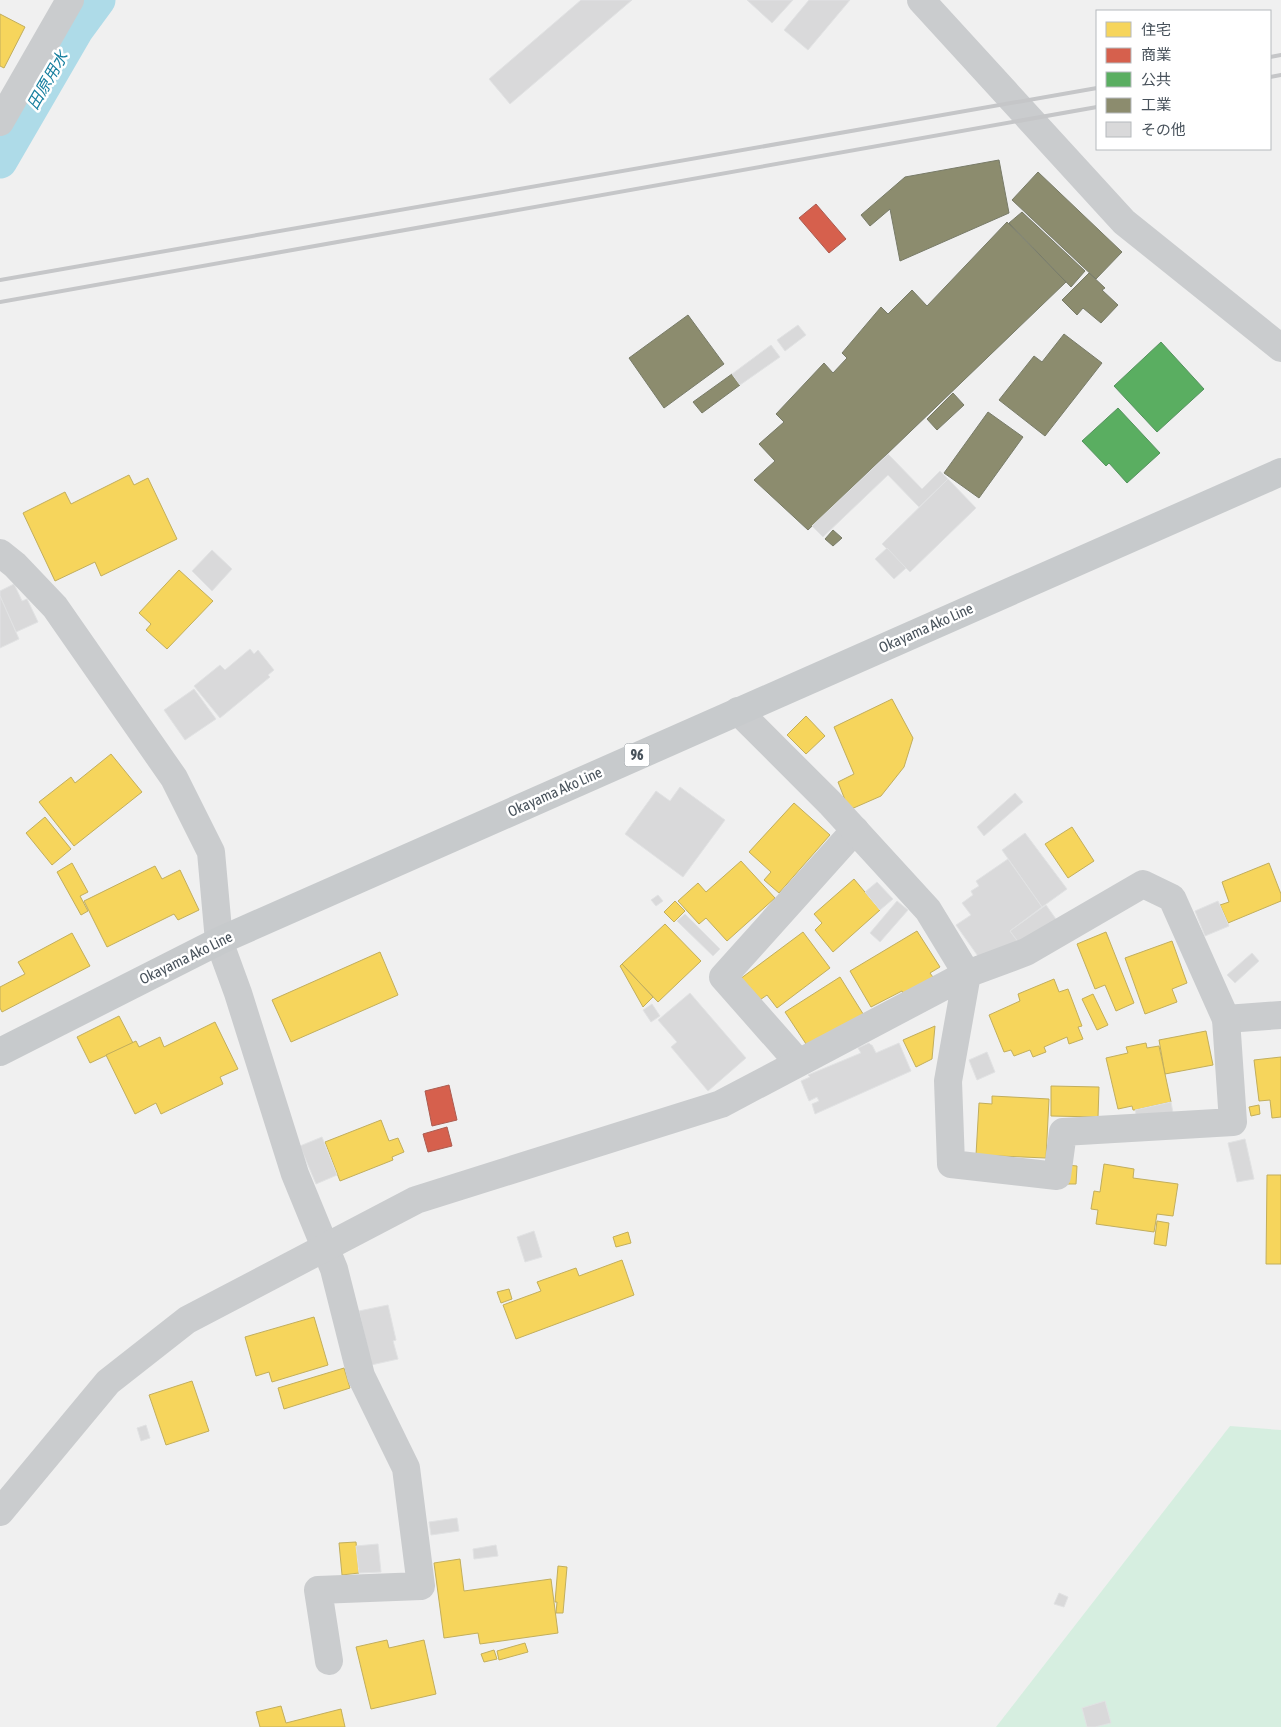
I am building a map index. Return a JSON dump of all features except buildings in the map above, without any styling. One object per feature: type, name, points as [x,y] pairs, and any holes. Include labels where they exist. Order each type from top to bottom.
[{"type":"main road","name":"Okayama Ako Line","points":[[0,1052],[218,941],[1281,472]]},
{"type":"street","points":[[0,122],[70,0]]},
{"type":"street","points":[[921,0],[1124,222],[1281,348]]},
{"type":"street","points":[[0,553],[15,565],[55,607],[174,778],[211,852],[218,941],[238,993],[295,1174],[334,1269],[361,1376],[406,1468],[421,1586],[318,1590],[329,1661]]},
{"type":"street","points":[[0,1512],[108,1382],[187,1320],[416,1200],[721,1104],[967,974],[1026,952],[1143,884],[1172,898],[1226,1019],[1233,1122],[1063,1132],[1057,1176],[951,1164],[948,1080],[967,974],[928,910],[855,830],[738,711]]},
{"type":"street","points":[[798,1062],[722,977],[855,830]]},
{"type":"street","points":[[1226,1019],[1281,1015]]},
{"type":"green space","points":[[1230,1426],[1281,1430],[1281,1727],[996,1727]]},
{"type":"waterway","name":"田原用水","points":[[0,161],[76,30],[98,0]]},
{"type":"railway","points":[[1271,57],[1281,55]]},
{"type":"railway","points":[[1271,77],[1281,75]]},
{"type":"railway","points":[[0,280],[1096,88]]},
{"type":"railway","points":[[0,302],[1096,107]]}]
